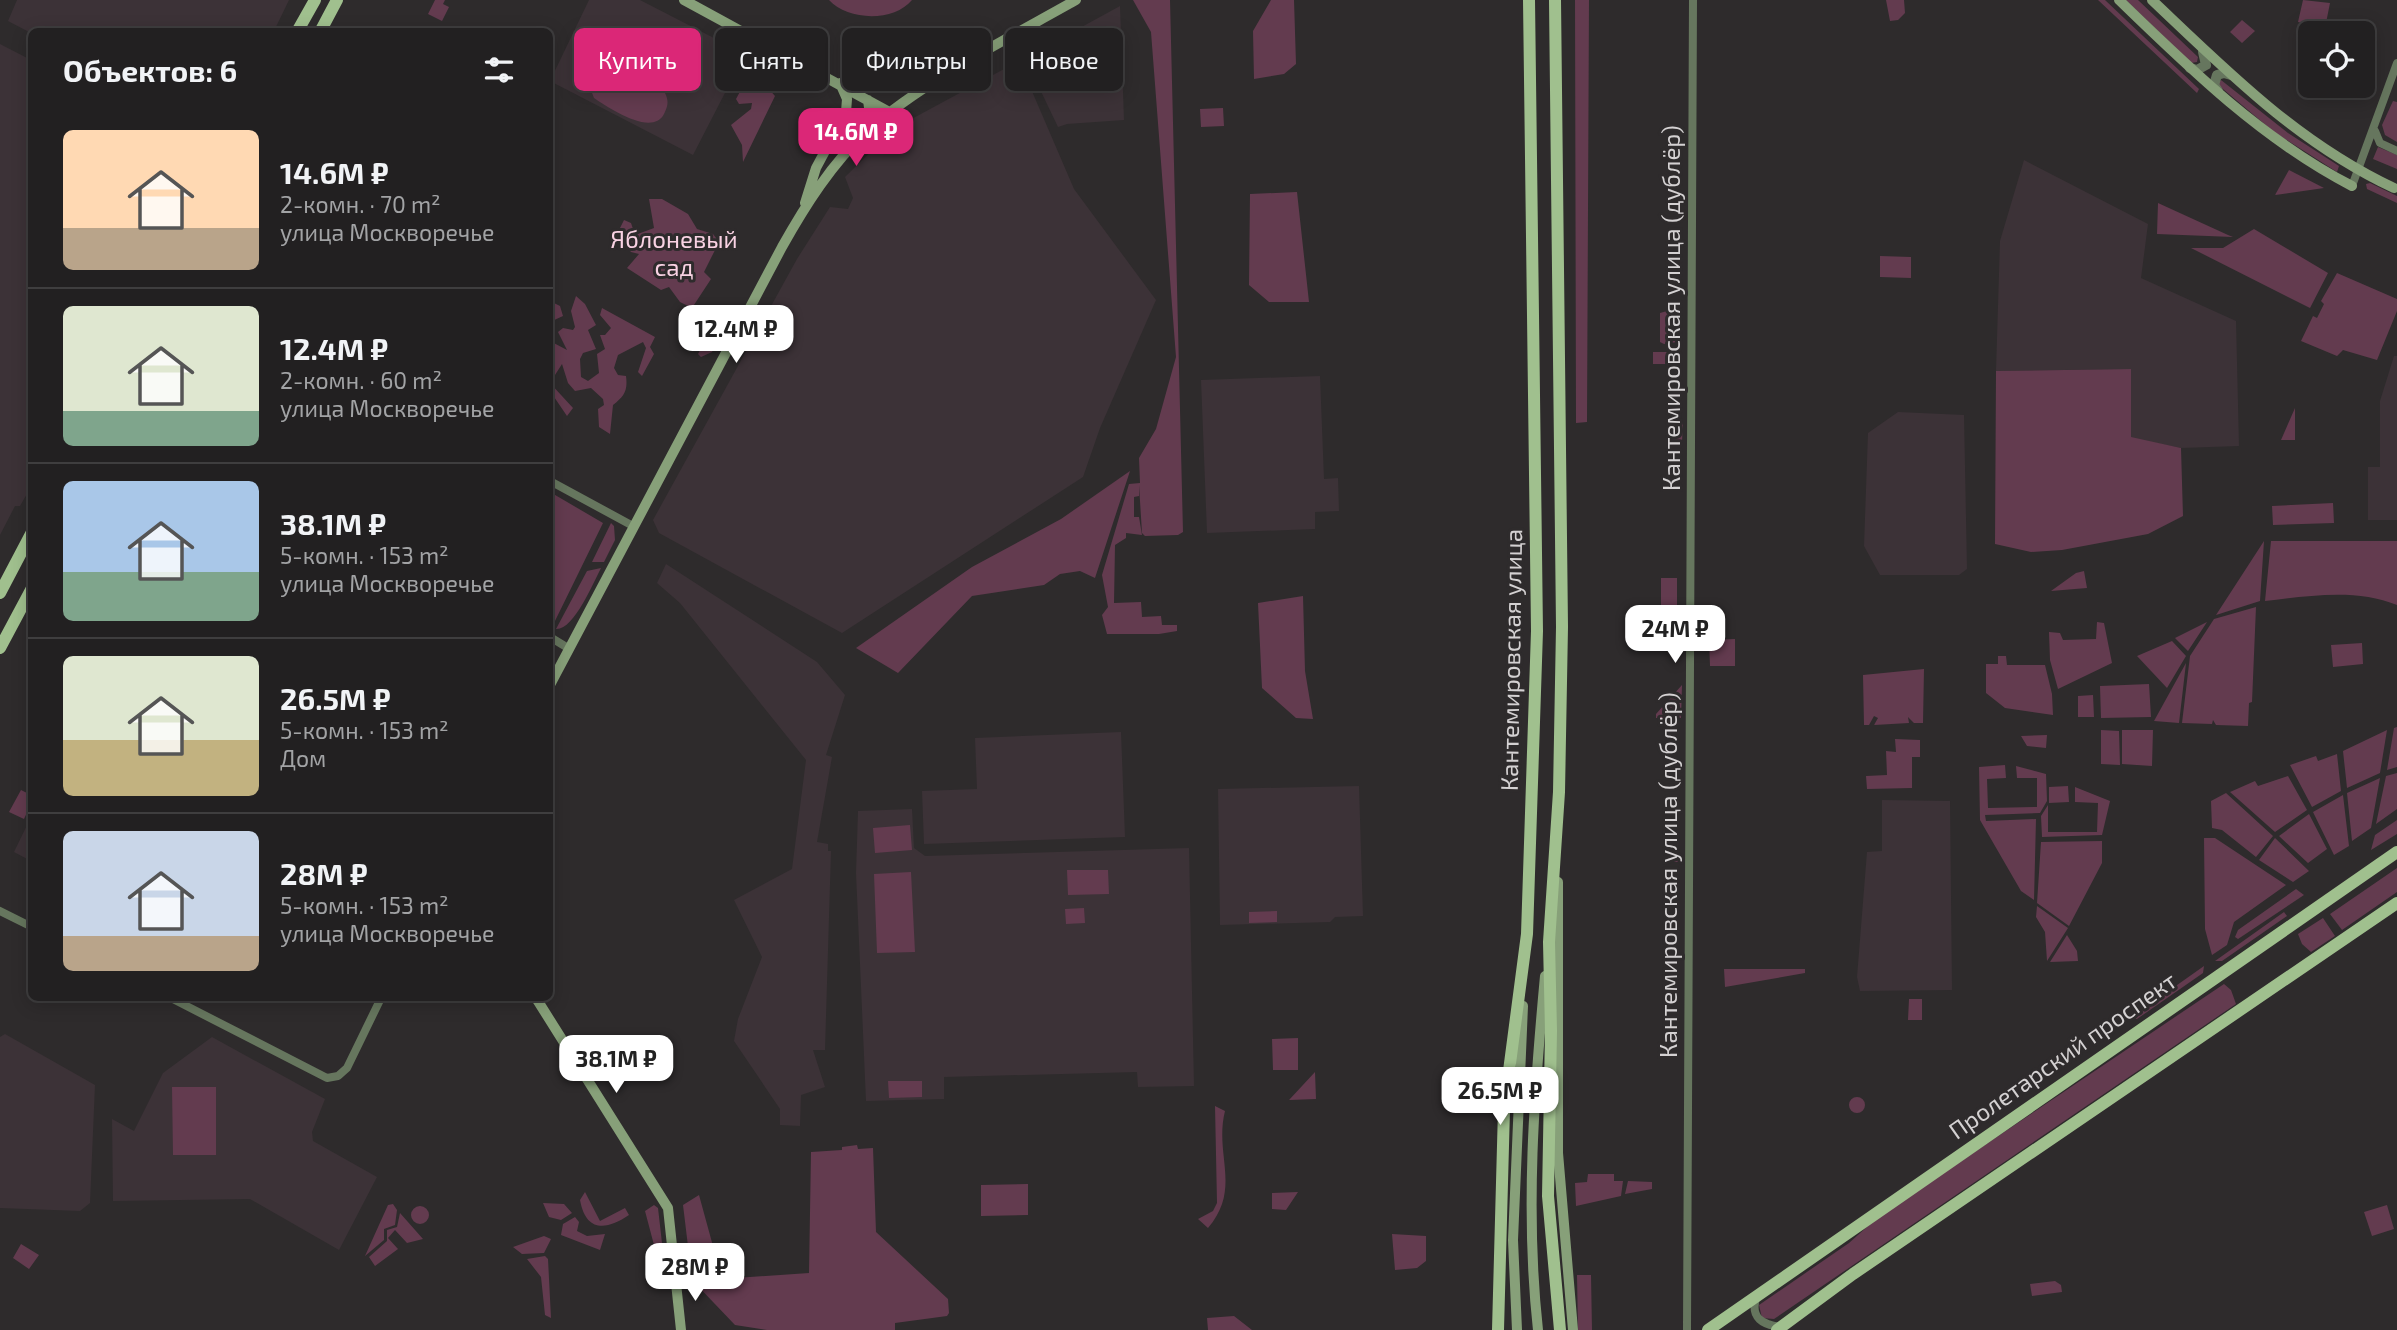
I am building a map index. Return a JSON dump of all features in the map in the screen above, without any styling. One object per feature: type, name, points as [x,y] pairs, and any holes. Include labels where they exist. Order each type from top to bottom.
[{"type":"main road","points":[[299,28],[315,0]]},
{"type":"main road","points":[[322,28],[337,0]]},
{"type":"main road","points":[[684,0],[891,113]]},
{"type":"main road","points":[[553,679],[804,209],[866,132],[925,89],[1076,0]]},
{"type":"main road","name":"Кантемировская улица","points":[[1516,1325],[1513,1240],[1516,1132],[1527,933],[1537,631],[1530,0]]},
{"type":"main road","name":"Кантемировская улица","points":[[1538,1330],[1535,1306],[1532,1155],[1559,792],[1562,627],[1555,0]]},
{"type":"main road","points":[[2119,0],[2190,68],[2295,154],[2352,187]]},
{"type":"main road","points":[[2152,0],[2203,52],[2298,132],[2358,170],[2396,185]]},
{"type":"main road","points":[[804,209],[816,168],[846,112],[847,99],[840,83]]},
{"type":"main road","points":[[866,132],[870,115],[868,100]]},
{"type":"main road","points":[[0,593],[28,540]]},
{"type":"main road","points":[[0,648],[28,596]]},
{"type":"main road","points":[[1559,792],[1558,1153],[1573,1330]]},
{"type":"main road","name":"Пролетарский проспект","points":[[1708,1330],[2218,973],[2397,852]]},
{"type":"main road","points":[[1779,1328],[1853,1274],[2397,903]]},
{"type":"main road","points":[[1498,1326],[1504,1109],[1527,933]]},
{"type":"main road","points":[[1549,942],[1549,1210],[1560,1330]]},
{"type":"main road","points":[[538,1001],[668,1208],[681,1330]]},
{"type":"street","name":"Кантемировская улица (дублёр)","points":[[1687,1330],[1693,0]]},
{"type":"street","points":[[2190,68],[2203,68],[2207,58],[2203,52]]},
{"type":"street","points":[[2352,187],[2397,63]]},
{"type":"street","points":[[2218,92],[2215,78],[2224,73],[2231,75]]},
{"type":"street","points":[[2375,128],[2380,143],[2397,151]]},
{"type":"street","points":[[553,483],[633,526]]},
{"type":"street","points":[[553,639],[568,648]]},
{"type":"street","points":[[0,911],[28,925]]},
{"type":"street","points":[[177,1001],[327,1078],[338,1076],[347,1068],[380,1001]]},
{"type":"street","points":[[1756,1298],[1754,1308],[1757,1318],[1765,1324],[1779,1328]]},
{"type":"shaded area","points":[[17,0],[289,0],[275,28],[28,28],[28,31],[8,21]]},
{"type":"shaded area","points":[[589,0],[640,0],[694,28],[576,28]]},
{"type":"shaded area","points":[[1120,6],[1121,28],[1080,28]]},
{"type":"shaded area","points":[[574,31],[574,91],[701,91],[701,31],[715,39],[715,91],[726,91],[693,155],[553,83],[553,75]]},
{"type":"shaded area","points":[[0,44],[28,58],[28,492],[20,506],[15,506],[0,535]]},
{"type":"shaded area","points":[[1005,69],[1005,91],[1032,91],[1074,189],[1156,300],[1100,428],[1083,477],[842,633],[659,533],[653,520],[797,259],[830,207],[848,209],[853,198],[845,177],[895,128],[963,91],[991,91],[991,76]]},
{"type":"shaded area","points":[[1041,91],[1123,91],[1124,120],[1058,127]]},
{"type":"shaded area","points":[[2024,160],[2148,224],[2141,278],[2236,321],[2239,446],[2181,448],[2131,438],[2131,369],[1996,371],[2000,241]]},
{"type":"shaded area","points":[[2394,356],[2397,356],[2397,520],[2368,520],[2368,467],[2380,467],[2380,401]]},
{"type":"shaded area","points":[[1320,376],[1324,479],[1338,478],[1339,511],[1315,512],[1315,529],[1207,533],[1201,380]]},
{"type":"shaded area","points":[[1898,412],[1964,415],[1967,569],[1959,575],[1880,575],[1864,546],[1868,433]]},
{"type":"shaded area","points":[[666,564],[817,662],[845,695],[826,755],[832,757],[817,842],[828,844],[828,851],[831,851],[825,1050],[813,1050],[825,1087],[801,1095],[800,1126],[780,1125],[780,1109],[734,1041],[738,1019],[762,957],[734,900],[792,869],[806,760],[680,603],[657,583]]},
{"type":"shaded area","points":[[1121,732],[1125,837],[924,844],[922,791],[977,789],[975,738]]},
{"type":"shaded area","points":[[1359,786],[1363,916],[1335,917],[1330,922],[1220,925],[1218,789]]},
{"type":"shaded area","points":[[1882,800],[1950,801],[1952,990],[1860,991],[1857,977],[1867,852],[1882,851]]},
{"type":"shaded area","points":[[912,809],[914,848],[925,856],[1189,848],[1194,1086],[1138,1087],[1137,1072],[944,1077],[944,1099],[866,1101],[856,873],[858,811]]},
{"type":"shaded area","points":[[28,823],[28,859],[14,852]]},
{"type":"shaded area","points":[[5,1034],[95,1085],[90,1203],[80,1211],[0,1208],[0,1037]]},
{"type":"shaded area","points":[[212,1037],[325,1099],[312,1132],[313,1141],[377,1177],[339,1250],[250,1199],[113,1201],[112,1119],[134,1131],[163,1073]]},
{"type":"green space","points":[[435,0],[445,0],[443,4],[449,7],[442,21],[428,14]]},
{"type":"green space","points":[[829,0],[912,0],[894,12],[871,16],[847,12]]},
{"type":"green space","points":[[1133,0],[1170,0],[1183,532],[1178,535],[1145,536],[1142,533],[1139,485],[1139,496],[1134,497],[1134,517],[1139,517],[1142,535],[1126,533],[1126,538],[1115,545],[1114,603],[1141,602],[1142,617],[1161,616],[1162,625],[1177,625],[1177,631],[1159,634],[1107,634],[1102,615],[1108,607],[1102,575],[1129,484],[1140,483],[1139,458],[1156,429],[1176,357],[1151,32]]},
{"type":"green space","points":[[1271,0],[1294,0],[1296,64],[1284,74],[1254,79],[1253,31]]},
{"type":"green space","points":[[1575,0],[1589,0],[1587,422],[1576,423]]},
{"type":"green space","points":[[1886,0],[1904,0],[1905,13],[1898,20],[1890,21]]},
{"type":"green space","points":[[2098,0],[2105,0],[2199,89],[2197,93]]},
{"type":"green space","points":[[2126,0],[2138,0],[2198,57],[2197,62],[2191,63]]},
{"type":"green space","points":[[2303,0],[2330,3],[2326,21],[2298,21]]},
{"type":"green space","points":[[2242,20],[2255,31],[2242,43],[2230,32]]},
{"type":"green space","points":[[2221,80],[2288,133],[2339,166],[2337,172],[2274,132],[2217,84]]},
{"type":"green space","points":[[591,91],[661,91],[665,93],[667,106],[658,120],[650,123],[630,118],[594,98]]},
{"type":"green space","points":[[740,91],[770,91],[775,96],[743,162],[742,145],[731,125],[751,109],[752,103],[739,104],[736,99]]},
{"type":"green space","points":[[2393,101],[2397,102],[2397,142],[2385,135],[2382,125]]},
{"type":"green space","points":[[1223,108],[1224,126],[1201,127],[1200,109]]},
{"type":"green space","points":[[2378,147],[2397,155],[2397,169],[2373,159]]},
{"type":"green space","points":[[2289,170],[2324,188],[2275,195]]},
{"type":"green space","points":[[2370,183],[2397,196],[2397,203],[2367,189],[2366,184]]},
{"type":"green space","points":[[1297,192],[1309,302],[1269,302],[1249,285],[1250,194]]},
{"type":"green space","name":"Яблоневый сад","points":[[649,199],[662,199],[688,214],[697,229],[713,234],[719,242],[704,272],[711,279],[692,308],[680,302],[669,287],[661,290],[627,268],[639,254],[631,252],[617,234],[624,220],[631,223],[635,235],[654,228]]},
{"type":"green space","points":[[2158,203],[2228,235],[2233,237],[2157,234]]},
{"type":"green space","points":[[2254,229],[2328,273],[2310,308],[2191,248],[2223,248]]},
{"type":"green space","points":[[1880,256],[1911,257],[1911,278],[1880,277]]},
{"type":"green space","points":[[2337,273],[2397,299],[2397,311],[2377,360],[2343,350],[2337,356],[2301,341],[2313,316],[2317,318],[2324,304],[2321,301]]},
{"type":"green space","points":[[576,296],[585,304],[596,325],[588,330],[596,349],[583,353],[580,359],[581,377],[588,381],[599,373],[597,354],[605,349],[600,335],[605,335],[611,328],[600,315],[602,308],[655,337],[650,347],[654,354],[642,376],[638,372],[646,348],[643,342],[618,355],[614,368],[618,375],[626,376],[626,389],[613,405],[610,434],[599,427],[598,409],[604,405],[603,399],[591,388],[575,391],[568,383],[562,364],[555,375],[553,343],[567,350],[558,332],[563,328],[573,330],[575,327],[571,311]]},
{"type":"green space","points":[[553,302],[560,306],[563,316],[553,321]]},
{"type":"green space","points":[[1674,309],[1677,312],[1677,342],[1664,344],[1660,342],[1660,313]]},
{"type":"green space","points":[[717,317],[728,322],[712,352],[701,357],[698,354]]},
{"type":"green space","points":[[1653,352],[1674,352],[1674,364],[1653,364]]},
{"type":"green space","points":[[2131,369],[2131,437],[2181,448],[2183,516],[2148,534],[2062,550],[2031,552],[1995,544],[1996,371]]},
{"type":"green space","points":[[553,386],[573,408],[567,416],[553,395]]},
{"type":"green space","points":[[2295,408],[2295,440],[2281,440]]},
{"type":"green space","points":[[1671,421],[1683,421],[1682,442],[1671,442]]},
{"type":"green space","points":[[1130,471],[1095,578],[1080,571],[1060,574],[1044,585],[972,596],[898,673],[856,648],[972,567],[1061,519]]},
{"type":"green space","points":[[553,494],[603,523],[553,622]]},
{"type":"green space","points":[[2333,503],[2334,523],[2273,525],[2272,506]]},
{"type":"green space","points":[[611,523],[614,526],[615,540],[604,562],[592,562]]},
{"type":"green space","points":[[2264,541],[2260,601],[2216,615]]},
{"type":"green space","points":[[2271,541],[2397,541],[2397,605],[2365,596],[2349,595],[2265,601]]},
{"type":"green space","points":[[601,568],[576,614],[570,622],[556,629],[587,571]]},
{"type":"green space","points":[[2084,571],[2087,588],[2051,591],[2076,573]]},
{"type":"green space","points":[[1661,578],[1677,578],[1677,631],[1661,631]]},
{"type":"green space","points":[[1303,596],[1305,671],[1313,719],[1296,718],[1262,688],[1258,603]]},
{"type":"green space","points":[[2256,607],[2252,702],[2249,703],[2248,726],[2216,725],[2213,720],[2212,724],[2182,723],[2190,656],[2214,619]]},
{"type":"green space","points":[[2097,622],[2104,623],[2112,663],[2058,689],[2050,660],[2049,632],[2060,633],[2063,640],[2096,639]]},
{"type":"green space","points":[[2207,622],[2188,651],[2175,638]]},
{"type":"green space","points":[[1735,639],[1735,666],[1710,666],[1709,640]]},
{"type":"green space","points":[[2172,641],[2186,656],[2167,688],[2137,656]]},
{"type":"green space","points":[[2362,643],[2363,664],[2333,667],[2331,645]]},
{"type":"green space","points":[[1998,656],[2006,656],[2007,665],[2045,665],[2052,694],[2053,715],[2005,708],[1986,693],[1986,664],[1998,664]]},
{"type":"green space","points":[[2186,663],[2179,723],[2154,721]]},
{"type":"green space","points":[[1924,669],[1923,723],[1914,723],[1908,717],[1909,723],[1874,725],[1878,718],[1874,716],[1869,725],[1864,725],[1863,675]]},
{"type":"green space","points":[[2149,684],[2151,717],[2101,718],[2100,686]]},
{"type":"green space","points":[[1682,685],[1681,718],[1656,718],[1656,714]]},
{"type":"green space","points":[[2093,695],[2094,717],[2078,717],[2078,696]]},
{"type":"green space","points":[[2397,727],[2397,767],[2387,770],[2394,728]]},
{"type":"green space","points":[[2101,730],[2119,731],[2120,765],[2101,764]]},
{"type":"green space","points":[[2122,730],[2153,730],[2152,766],[2122,764]]},
{"type":"green space","points":[[2387,730],[2380,773],[2347,788],[2343,751]]},
{"type":"green space","points":[[2047,735],[2046,748],[2027,746],[2021,736]]},
{"type":"green space","points":[[1895,739],[1920,740],[1920,757],[1912,757],[1912,788],[1867,789],[1866,776],[1887,775],[1886,751],[1896,752]]},
{"type":"green space","points":[[2337,754],[2341,791],[2312,807],[2290,765],[2316,756],[2318,761]]},
{"type":"green space","points":[[2005,765],[2006,778],[1987,779],[1988,808],[2037,807],[2037,778],[2017,778],[2016,766],[2046,774],[2047,801],[2040,813],[1985,815],[1986,821],[2036,819],[2034,900],[2021,891],[1980,820],[1979,767]]},
{"type":"green space","points":[[2397,773],[2397,809],[2376,824],[2386,776]]},
{"type":"green space","points":[[2288,776],[2307,810],[2275,832],[2230,792],[2255,781],[2258,786]]},
{"type":"green space","points":[[2380,778],[2371,828],[2352,841],[2347,793]]},
{"type":"green space","points":[[2068,786],[2069,802],[2049,803],[2049,787]]},
{"type":"green space","points":[[2075,787],[2110,801],[2102,835],[2042,837],[2041,816],[2048,805],[2048,832],[2097,832],[2098,803],[2075,802]]},
{"type":"green space","points":[[21,790],[28,794],[28,810],[24,819],[9,812]]},
{"type":"green space","points":[[2226,793],[2273,836],[2256,857],[2222,830],[2212,828],[2211,801]]},
{"type":"green space","points":[[2343,795],[2349,846],[2334,855],[2313,812]]},
{"type":"green space","points":[[2309,814],[2327,849],[2308,863],[2279,836]]},
{"type":"green space","points":[[2397,820],[2397,834],[2371,850],[2375,835]]},
{"type":"green space","points":[[910,825],[912,850],[875,853],[873,828]]},
{"type":"green space","points":[[2204,838],[2215,838],[2286,885],[2234,922],[2227,945],[2212,955],[2205,929]]},
{"type":"green space","points":[[2275,838],[2309,871],[2293,882],[2259,860]]},
{"type":"green space","points":[[1668,840],[1677,840],[1678,862],[1668,862]]},
{"type":"green space","points":[[2102,841],[2102,863],[2069,926],[2037,903],[2041,842]]},
{"type":"green space","points":[[2397,868],[2397,892],[2342,930],[2330,914]]},
{"type":"green space","points":[[1067,870],[1108,870],[1109,894],[1068,895]]},
{"type":"green space","points":[[911,872],[915,952],[877,953],[874,874]]},
{"type":"green space","points":[[2296,889],[2304,895],[2238,939],[2235,937],[2238,930]]},
{"type":"green space","points":[[2037,906],[2068,928],[2047,961],[2045,932],[2036,917]]},
{"type":"green space","points":[[1084,908],[1085,923],[1066,924],[1065,909]]},
{"type":"green space","points":[[1277,911],[1277,922],[1249,923],[1249,912]]},
{"type":"green space","points":[[2284,912],[2287,916],[2222,961],[2215,961]]},
{"type":"green space","points":[[2323,918],[2335,936],[2311,952],[2302,944],[2298,934]]},
{"type":"green space","points":[[2067,935],[2077,951],[2078,961],[2050,962]]},
{"type":"green space","points":[[2204,966],[2203,973],[2137,1019],[2129,1019]]},
{"type":"green space","points":[[1724,969],[1805,969],[1805,973],[1725,987]]},
{"type":"green space","points":[[2224,984],[2231,990],[2236,1004],[1774,1319],[1762,1318],[1759,1305],[1849,1243],[1878,1217]]},
{"type":"green space","points":[[1909,999],[1922,999],[1922,1020],[1908,1020]]},
{"type":"green space","points":[[1298,1038],[1298,1070],[1273,1070],[1272,1039]]},
{"type":"green space","points":[[1315,1072],[1316,1099],[1289,1100]]},
{"type":"green space","points":[[888,1081],[922,1081],[922,1097],[889,1098]]},
{"type":"green space","points":[[172,1087],[216,1087],[216,1155],[173,1155]]},
{"type":"green space","points":[[1854,1097],[1860,1097],[1865,1105],[1863,1111],[1854,1113],[1849,1108],[1849,1102]]},
{"type":"green space","points":[[1215,1106],[1225,1111],[1222,1142],[1225,1185],[1218,1213],[1208,1228],[1198,1219],[1213,1211],[1217,1203]]},
{"type":"green space","points":[[857,1145],[858,1149],[873,1148],[876,1232],[948,1299],[947,1316],[895,1323],[895,1330],[767,1330],[735,1325],[693,1281],[809,1273],[811,1152],[842,1150],[842,1147]]},
{"type":"green space","points":[[1588,1174],[1614,1174],[1614,1181],[1623,1181],[1621,1196],[1576,1206],[1575,1183],[1587,1182]]},
{"type":"green space","points":[[1628,1181],[1652,1182],[1652,1189],[1625,1194]]},
{"type":"green space","points":[[1028,1184],[1028,1215],[981,1216],[981,1185]]},
{"type":"green space","points":[[585,1192],[600,1221],[625,1208],[629,1215],[605,1226],[592,1223],[583,1211],[580,1200]]},
{"type":"green space","points":[[1298,1192],[1286,1210],[1272,1209],[1272,1193]]},
{"type":"green space","points":[[699,1195],[719,1268],[691,1271],[683,1205]]},
{"type":"green space","points":[[543,1203],[564,1204],[572,1213],[561,1220],[549,1217]]},
{"type":"green space","points":[[393,1204],[397,1210],[395,1225],[384,1229],[384,1240],[365,1256],[388,1205]]},
{"type":"green space","points":[[654,1205],[658,1208],[662,1243],[654,1245],[645,1211]]},
{"type":"green space","points":[[2387,1205],[2394,1229],[2372,1236],[2364,1212]]},
{"type":"green space","points":[[420,1206],[426,1209],[429,1215],[426,1221],[420,1224],[414,1221],[411,1215],[414,1209]]},
{"type":"green space","points":[[400,1213],[423,1239],[407,1243],[395,1230],[388,1238],[398,1249],[375,1266],[369,1257],[387,1241],[387,1230],[397,1227]]},
{"type":"green space","points":[[575,1217],[579,1222],[577,1231],[587,1236],[605,1234],[600,1250],[561,1235],[563,1224]]},
{"type":"green space","points":[[1392,1234],[1426,1236],[1426,1261],[1417,1268],[1395,1270]]},
{"type":"green space","points":[[544,1236],[551,1239],[544,1253],[522,1254],[513,1247]]},
{"type":"green space","points":[[21,1244],[39,1255],[29,1269],[13,1258]]},
{"type":"green space","points":[[545,1256],[548,1259],[551,1318],[545,1315],[541,1277],[527,1259]]},
{"type":"green space","points":[[1577,1275],[1591,1275],[1592,1330],[1578,1330]]},
{"type":"green space","points":[[2055,1281],[2061,1285],[2062,1292],[2032,1296],[2030,1284]]},
{"type":"green space","points":[[1234,1316],[1252,1330],[1208,1330],[1207,1318]]}]
